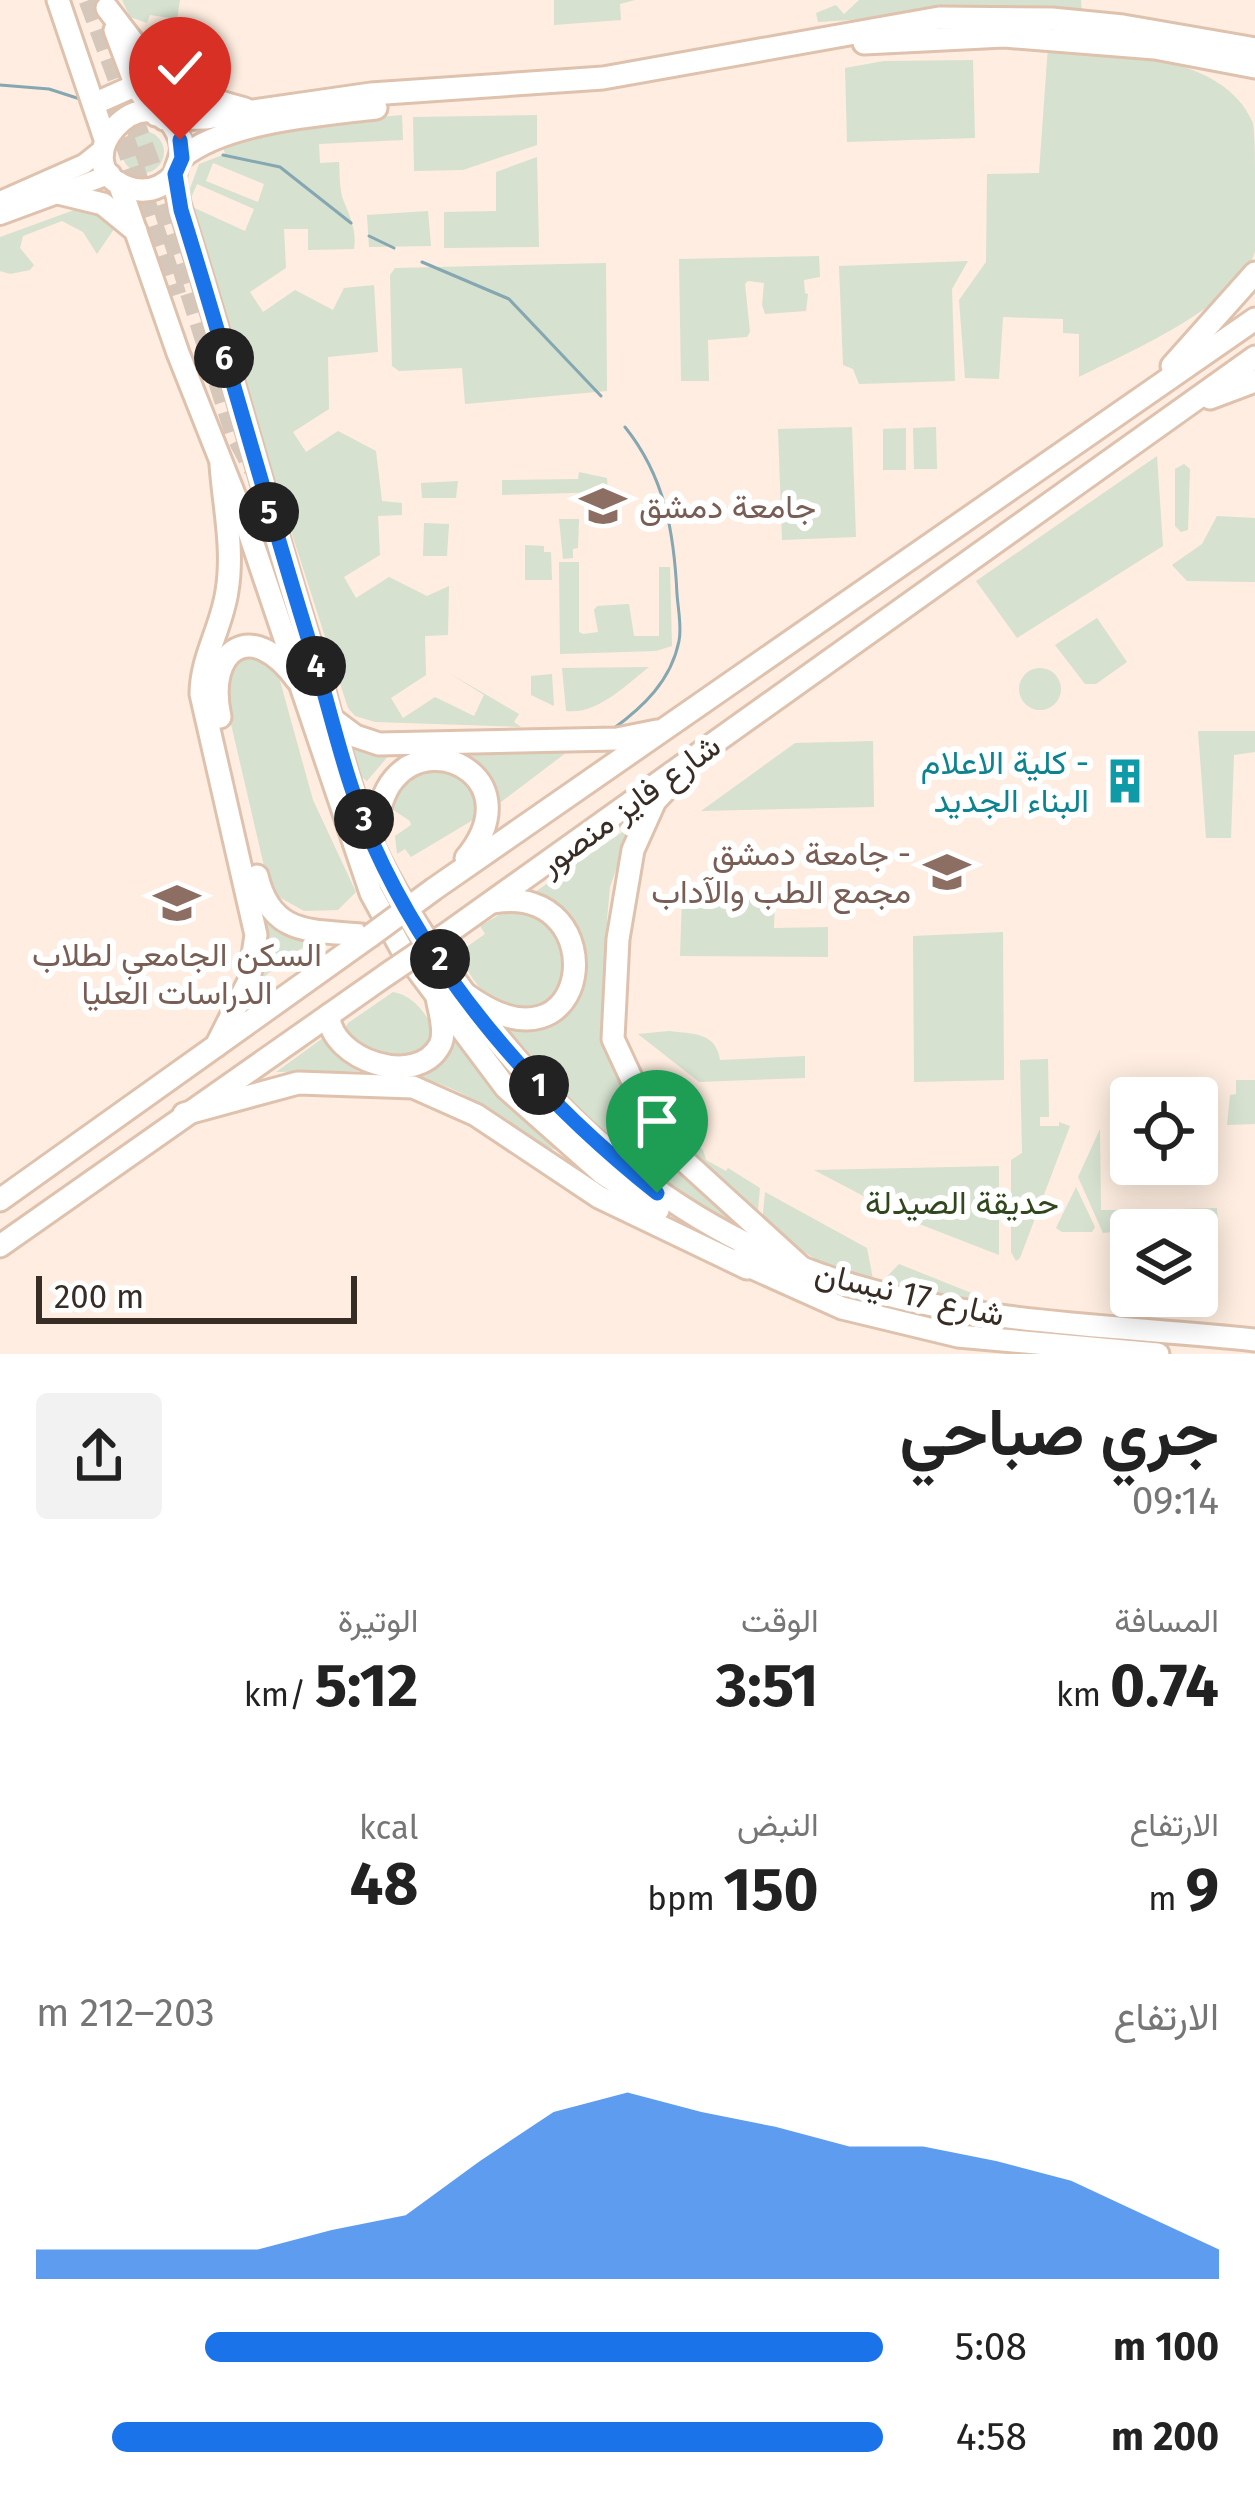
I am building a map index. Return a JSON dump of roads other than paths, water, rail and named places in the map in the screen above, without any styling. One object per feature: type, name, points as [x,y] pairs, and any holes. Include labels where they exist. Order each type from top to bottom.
[{"type":"main road","points":[[58,0],[96,103],[115,178],[221,465],[230,573],[202,674],[201,694],[256,935],[249,981],[216,1046]]},
{"type":"main road","points":[[106,4],[159,74],[192,95],[251,111]]},
{"type":"main road","points":[[106,4],[136,86],[180,140],[178,166]]},
{"type":"main road","points":[[0,201],[84,164],[105,144],[115,124],[130,115],[205,118],[371,94],[603,78],[939,18],[1052,19],[1124,26],[1255,49]]},
{"type":"main road","points":[[0,215],[115,178],[135,190],[153,189],[222,136],[326,114],[586,93],[872,41],[1004,36],[1155,48],[1255,68]]},
{"type":"main road","points":[[96,103],[159,74]]},
{"type":"main road","name":"شارع 17 نيسان","points":[[178,166],[181,210],[372,842],[418,929],[496,1038],[592,1142],[657,1193],[743,1244],[802,1268],[870,1291],[997,1317],[1255,1340]]},
{"type":"main road","points":[[58,193],[103,204],[137,232]]},
{"type":"main road","points":[[1160,382],[1255,273]]},
{"type":"main road","name":"شارع فايز منصور","points":[[0,1200],[434,889],[1255,319]]},
{"type":"main road","name":"شارع فايز منصور","points":[[0,1246],[494,902],[1255,357]]},
{"type":"main road","points":[[1187,406],[1255,381]]},
{"type":"main road","name":"شارع 17 نيسان","points":[[221,465],[242,512],[371,892],[401,948],[506,1088],[602,1173],[747,1268],[842,1309],[958,1336],[1158,1354]]},
{"type":"main road","points":[[297,680],[277,653],[250,644],[225,661],[219,675],[216,698],[261,892],[271,912],[295,927],[370,936]]},
{"type":"main road","points":[[331,718],[362,740],[379,744],[617,739],[663,730]]},
{"type":"main road","points":[[699,753],[655,801],[633,850],[618,939],[613,1039],[649,1116],[680,1157],[802,1268]]},
{"type":"main road","points":[[372,842],[387,790],[405,768],[428,760],[448,760],[466,769],[485,792],[488,822],[483,837],[434,889]]},
{"type":"main road","points":[[464,993],[489,1012],[531,1019],[546,1017],[561,1007],[574,984],[575,952],[557,921],[538,905],[515,899],[494,902]]},
{"type":"main road","points":[[329,1016],[329,1028],[361,1059],[409,1065],[424,1060],[440,1045],[443,1029],[437,997]]},
{"type":"main road","points":[[184,1114],[298,1083],[413,1088],[476,1115],[599,1198],[747,1268]]},
{"type":"waterway","points":[[0,85],[49,89],[80,99]]},
{"type":"waterway","points":[[223,155],[280,167],[351,223]]},
{"type":"waterway","points":[[369,236],[394,248]]},
{"type":"waterway","points":[[422,262],[509,299],[601,396]]},
{"type":"waterway","points":[[613,729],[663,681],[680,630],[665,506],[650,465],[625,427]]},
{"type":"tunnel","points":[[89,0],[150,165],[235,433],[254,469]]},
{"type":"tunnel","points":[[114,108],[176,295]]},
{"type":"place","name":"جامعة دمشق","points":[[603,506]]},
{"type":"place","name":"كلية الاعلام - البناء الجديد","points":[[1125,781]]},
{"type":"place","name":"جامعة دمشق - مجمع الطب والآداب","points":[[947,872]]},
{"type":"place","name":"السكن الجامعي لطلاب الدراسات العليا","points":[[177,903]]},
{"type":"park label","name":"حديقة الصيدلة","points":[[962,1202]]}]
